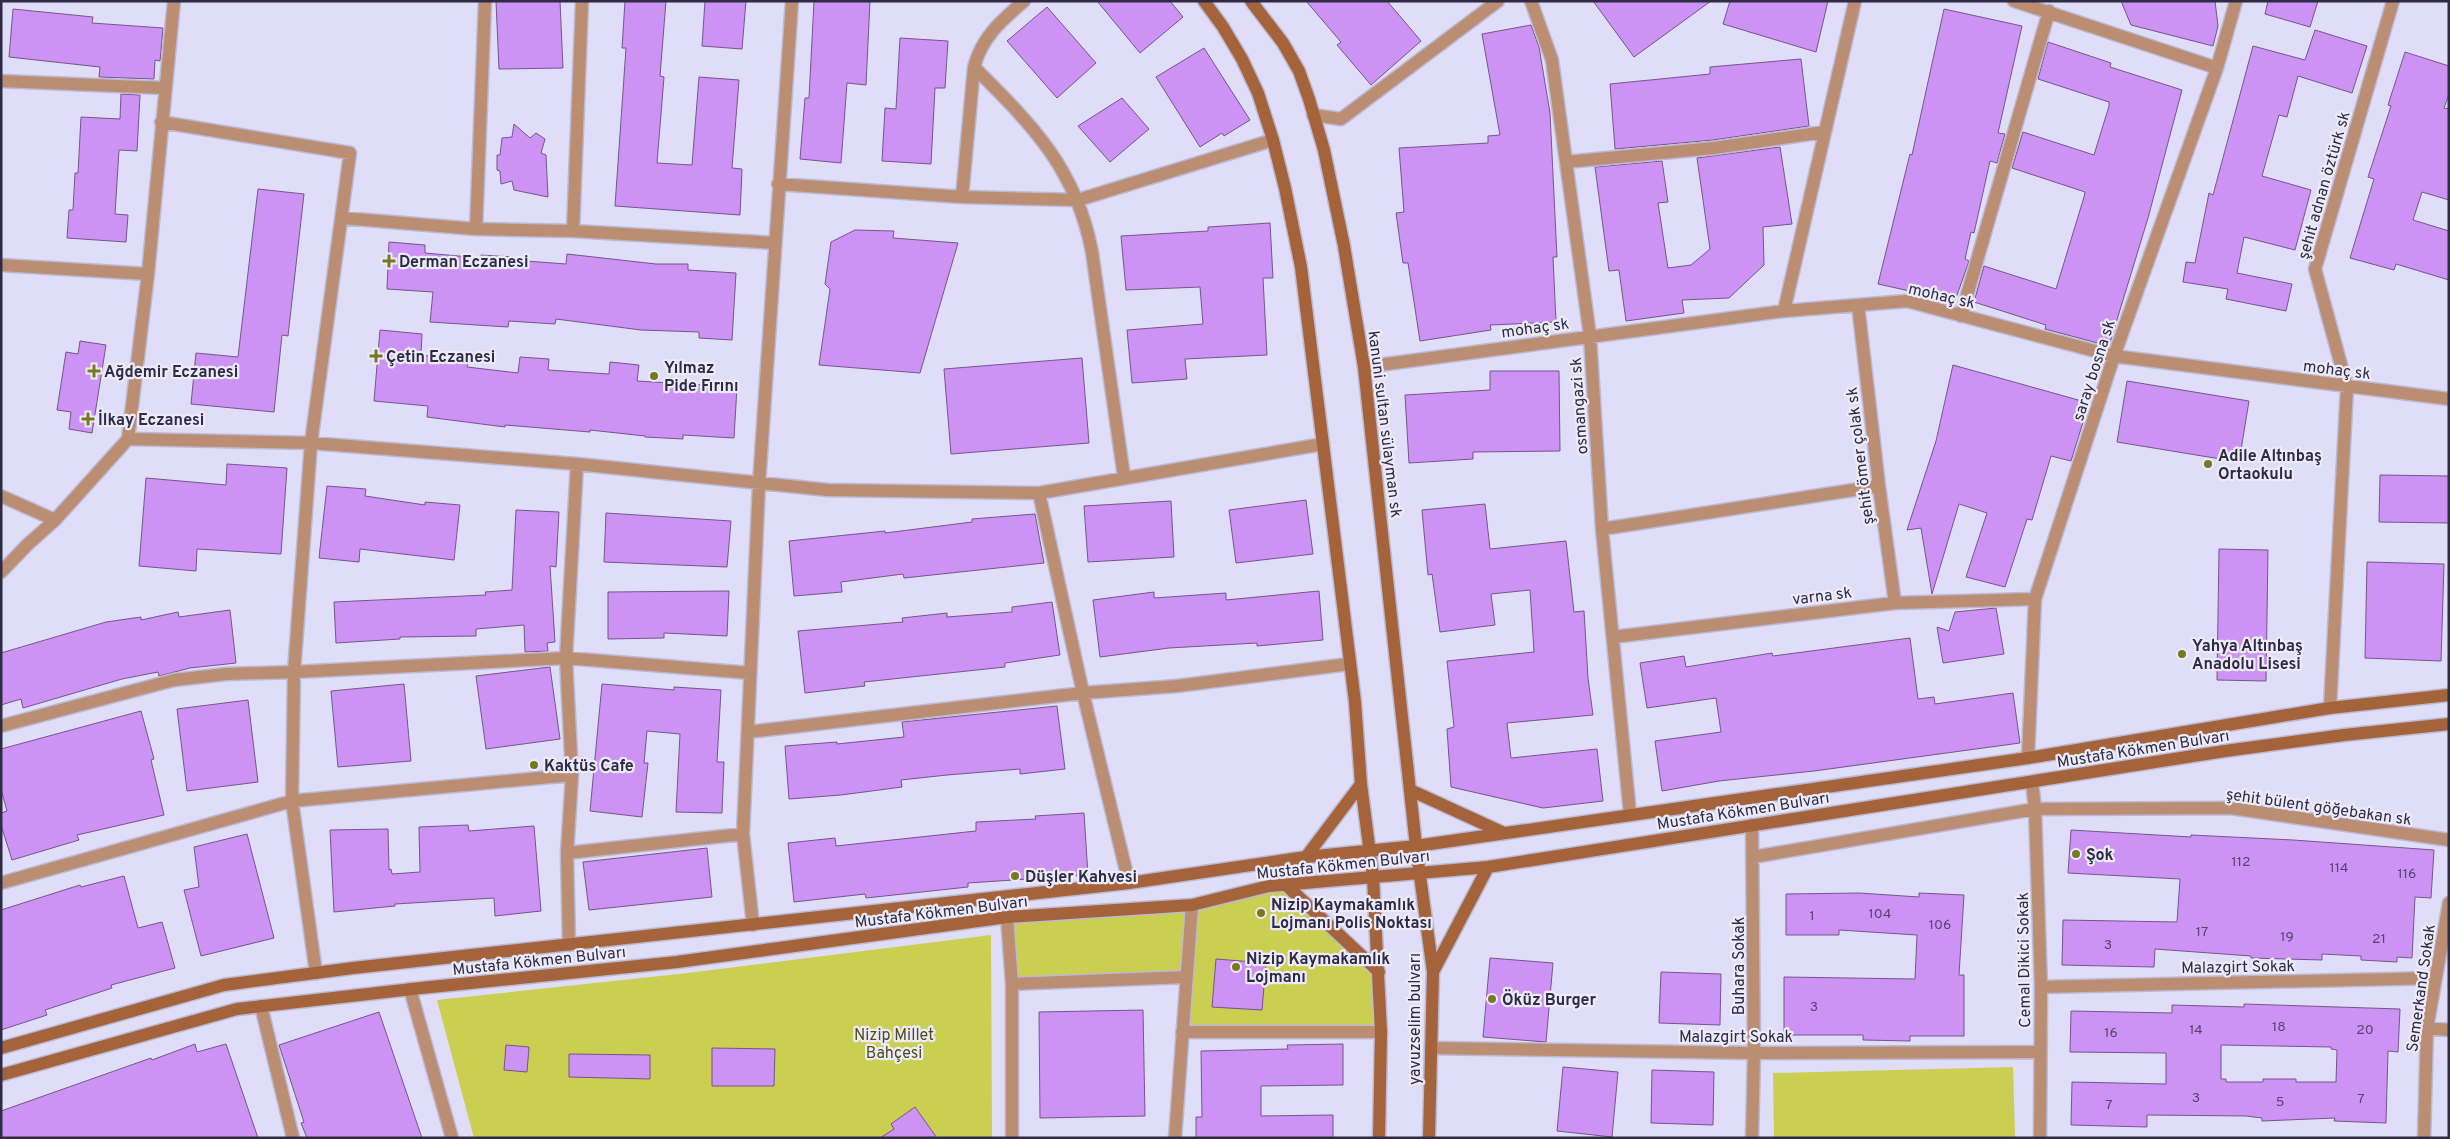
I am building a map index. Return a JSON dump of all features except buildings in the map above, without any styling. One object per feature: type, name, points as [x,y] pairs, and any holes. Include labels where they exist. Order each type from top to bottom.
[{"type":"main road","points":[[1204,1],[1223,26],[1242,59],[1258,94],[1274,140],[1301,267],[1355,702],[1368,850],[1374,877],[1379,972],[1379,1138]]},
{"type":"main road","name":"kanuni sultan sülayman sk","points":[[1251,1],[1283,43],[1299,71],[1324,150],[1344,246],[1364,367],[1420,872]]},
{"type":"main road","name":"Mustafa Kökmen Bulvarı","points":[[1,1048],[224,985],[569,944],[1130,883],[1306,857],[1416,846],[2028,758],[2330,708],[2449,695]]},
{"type":"main road","name":"Mustafa Kökmen Bulvarı","points":[[1,1075],[237,1009],[410,989],[678,962],[1007,917],[1192,905],[1269,886],[1488,867],[2225,751],[2344,734],[2449,724]]},
{"type":"main road","points":[[1306,857],[1361,784]]},
{"type":"main road","points":[[1410,790],[1504,833]]},
{"type":"main road","points":[[1433,972],[1488,867]]},
{"type":"main road","name":"yavuzselim bulvarı","points":[[1420,872],[1433,972],[1429,1138]]},
{"type":"main road","points":[[1286,885],[1379,972]]},
{"type":"street","points":[[1,572],[56,520],[128,439],[148,274],[164,88],[174,1]]},
{"type":"street","points":[[476,229],[485,1]]},
{"type":"street","points":[[573,231],[582,1]]},
{"type":"street","points":[[753,925],[743,834],[759,484],[792,1]]},
{"type":"street","points":[[962,197],[974,67],[985,40],[997,25],[1024,1]]},
{"type":"street","points":[[1314,115],[1341,119],[1498,1]]},
{"type":"street","name":"osmangazi sk","points":[[1531,1],[1552,60],[1590,336],[1602,529],[1630,814]]},
{"type":"street","points":[[1784,311],[1855,1]]},
{"type":"street","points":[[2014,1],[2217,68]]},
{"type":"street","name":"saray bosna sk","points":[[2028,758],[2035,599],[2114,356],[2217,68],[2236,1]]},
{"type":"street","name":"şehit adnan öztürk sk","points":[[2330,708],[2348,387],[2315,269],[2392,1]]},
{"type":"street","points":[[1961,316],[2049,11]]},
{"type":"street","points":[[974,67],[1023,116],[1046,144],[1065,172],[1078,200],[1087,226],[1092,252],[1124,477]]},
{"type":"street","points":[[1,81],[164,88]]},
{"type":"street","points":[[161,122],[350,153],[311,443],[294,672],[292,802],[316,973]]},
{"type":"street","points":[[1566,162],[1714,148],[1824,132]]},
{"type":"street","points":[[778,184],[962,197],[1078,200],[1274,140]]},
{"type":"street","points":[[342,218],[476,229],[573,231],[775,243]]},
{"type":"street","points":[[1,265],[148,274]]},
{"type":"street","name":"mohaç sk","points":[[1364,367],[1784,311],[1907,301],[2114,356],[2449,399]]},
{"type":"street","name":"şehit ömer çolak sk","points":[[1858,305],[1895,603]]},
{"type":"street","points":[[128,439],[311,443],[578,464],[828,490],[1039,493],[1323,444]]},
{"type":"street","points":[[569,944],[567,853],[572,775],[566,658],[578,464]]},
{"type":"street","points":[[1602,529],[1879,486]]},
{"type":"street","points":[[1039,493],[1083,692],[1130,883]]},
{"type":"street","points":[[1,496],[56,520]]},
{"type":"street","name":"varna sk","points":[[1613,636],[1895,603],[2035,599]]},
{"type":"street","points":[[1,726],[174,680],[226,674],[566,658],[750,673]]},
{"type":"street","points":[[748,732],[1083,692],[1177,686],[1349,664]]},
{"type":"street","points":[[1,883],[292,802],[572,775]]},
{"type":"street","name":"Cemal Dikici Sokak","points":[[2032,782],[2036,809],[2041,987],[2040,1138]]},
{"type":"street","name":"şehit bülent göğebakan sk","points":[[1753,857],[2036,809],[2231,808],[2449,840]]},
{"type":"street","name":"Buhara Sokak","points":[[1752,825],[1754,1053],[1752,1138]]},
{"type":"street","points":[[567,853],[743,834]]},
{"type":"street","name":"Semerkand Sokak","points":[[2424,1138],[2427,1028],[2449,903]]},
{"type":"street","points":[[1175,1138],[1192,905]]},
{"type":"street","points":[[1007,917],[1012,984],[1012,1138]]},
{"type":"street","points":[[1012,984],[1186,976]]},
{"type":"street","name":"Malazgirt Sokak","points":[[2041,987],[2436,978]]},
{"type":"street","points":[[410,989],[452,1138]]},
{"type":"street","points":[[261,1006],[293,1138]]},
{"type":"street","points":[[2427,1028],[2449,1030]]},
{"type":"street","points":[[1182,1032],[1380,1032]]},
{"type":"street","name":"Malazgirt Sokak","points":[[1431,1048],[1754,1053],[2040,1052]]},
{"type":"green space","points":[[1286,885],[1379,972],[1381,1032],[1182,1032],[1186,977],[1012,984],[1007,917],[1192,905]]},
{"type":"green space","name":"Nizip Millet Bahçesi","points":[[991,935],[992,1138],[474,1138],[437,1000],[679,974]]},
{"type":"green space","points":[[2013,1067],[2015,1138],[1774,1138],[1773,1073]]},
{"type":"place","name":"Derman Eczanesi","points":[[389,261]]},
{"type":"place","name":"Çetin Eczanesi","points":[[376,356]]},
{"type":"place","name":"Ağdemir Eczanesi","points":[[94,371]]},
{"type":"place","name":"Yılmaz Pide Fırını","points":[[654,376]]},
{"type":"place","name":"İlkay Eczanesi","points":[[88,419]]},
{"type":"place","name":"Adile Altınbaş Ortaokulu","points":[[2208,464]]},
{"type":"place","name":"Yahya Altınbaş Anadolu Lisesi","points":[[2182,654]]},
{"type":"place","name":"Kaktüs Cafe","points":[[534,765]]},
{"type":"place","name":"Şok","points":[[2076,854]]},
{"type":"place","name":"Düşler Kahvesi","points":[[1015,876]]},
{"type":"place","name":"Nizip Kaymakamlık Lojmanı Polis Noktası","points":[[1261,913]]},
{"type":"place","name":"Nizip Kaymakamlık Lojmanı","points":[[1236,967]]},
{"type":"place","name":"Öküz Burger","points":[[1492,999]]}]
